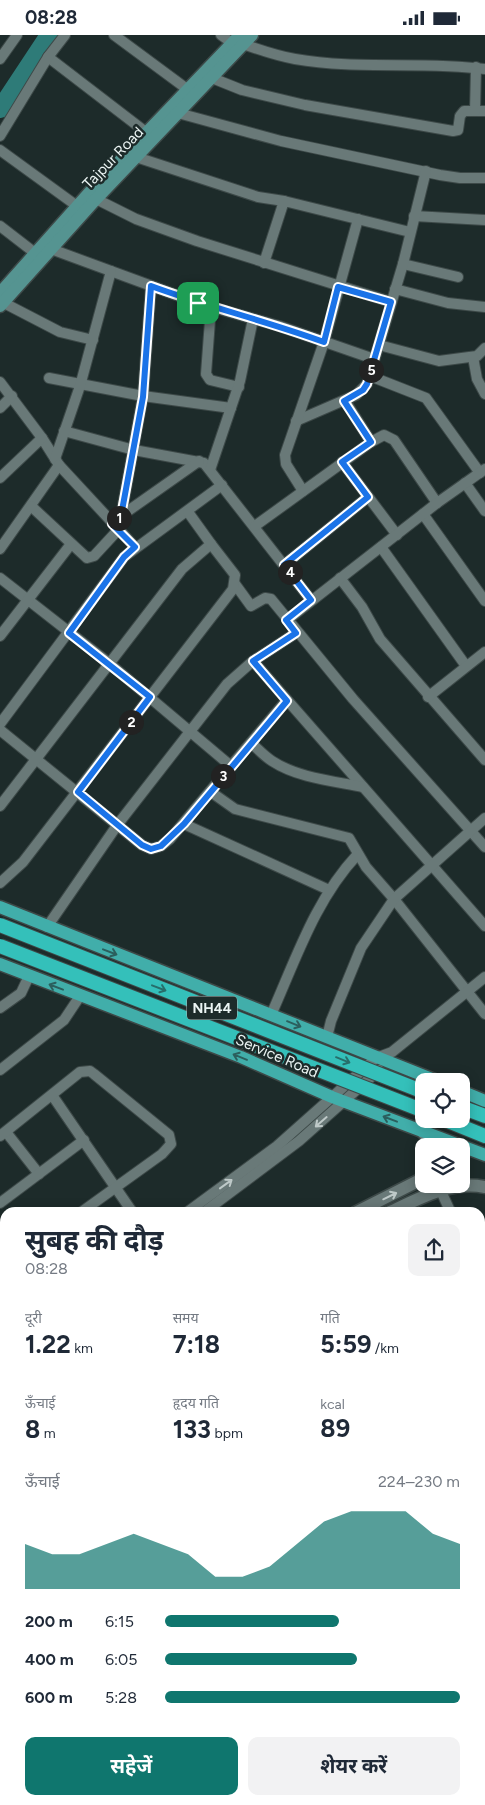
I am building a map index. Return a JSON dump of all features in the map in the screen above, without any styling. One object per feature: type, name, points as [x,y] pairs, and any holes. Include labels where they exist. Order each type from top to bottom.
[{"type":"highway","name":"NH44","points":[[0,925],[415,1088]]},
{"type":"highway","name":"NH44","points":[[0,946],[415,1107]]},
{"type":"highway","points":[[470,1110],[485,1116]]},
{"type":"highway","points":[[465,1128],[485,1136]]},
{"type":"main road","name":"Tajpur Road","points":[[1,301],[35,253],[77,206],[187,89],[242,39]]},
{"type":"main road","name":"Tajpur Road","points":[[1,301],[212,78],[242,39]]},
{"type":"main road","points":[[0,907],[326,1037],[385,1057],[420,1073]]},
{"type":"main road","name":"Service Road","points":[[0,964],[241,1057],[338,1099],[485,1155]]},
{"type":"main road","points":[[470,1095],[485,1101]]},
{"type":"street","points":[[0,59],[17,35]]},
{"type":"street","points":[[0,136],[48,57],[65,35]]},
{"type":"street","points":[[114,35],[187,89]]},
{"type":"street","points":[[212,78],[242,90],[305,105],[453,131],[458,130],[461,113],[480,111],[480,68],[444,65],[320,62],[275,55],[242,39],[222,35]]},
{"type":"street","points":[[48,57],[146,133]]},
{"type":"street","points":[[178,113],[281,141],[460,178],[485,178]]},
{"type":"street","points":[[0,150],[77,206]]},
{"type":"street","points":[[136,157],[258,197],[284,201],[410,232]]},
{"type":"street","points":[[296,421],[344,401],[363,390],[370,376],[403,264],[426,171]]},
{"type":"street","points":[[96,199],[136,219],[264,263],[391,302]]},
{"type":"street","points":[[264,263],[284,201]]},
{"type":"street","points":[[414,216],[485,220]]},
{"type":"street","points":[[303,491],[286,464],[285,455],[324,342],[358,219]]},
{"type":"street","points":[[0,226],[35,253]]},
{"type":"street","points":[[52,249],[212,307],[374,359]]},
{"type":"street","points":[[403,264],[458,277]]},
{"type":"street","points":[[0,549],[31,506],[57,462],[64,431],[80,386],[111,271]]},
{"type":"street","points":[[31,506],[87,558],[91,558],[115,527],[121,516],[143,397],[151,286]]},
{"type":"street","points":[[395,289],[448,303],[485,307]]},
{"type":"street","points":[[1,301],[60,332],[93,340]]},
{"type":"street","points":[[212,307],[206,374],[210,379],[238,387]]},
{"type":"street","points":[[210,470],[246,359],[253,319]]},
{"type":"street","points":[[379,345],[439,361],[473,357],[481,354],[485,348]]},
{"type":"street","points":[[473,357],[477,379],[485,394]]},
{"type":"street","points":[[286,620],[437,503],[482,471],[426,399],[370,376]]},
{"type":"street","points":[[49,378],[80,386],[143,397],[231,408]]},
{"type":"street","points":[[0,382],[42,438],[57,462],[135,547]]},
{"type":"street","points":[[0,408],[12,396]]},
{"type":"street","points":[[344,401],[371,442]]},
{"type":"street","points":[[64,431],[134,450],[199,461],[210,470],[311,600]]},
{"type":"street","points":[[255,526],[342,462],[384,435],[394,440],[437,503]]},
{"type":"street","points":[[0,478],[42,438]]},
{"type":"street","points":[[121,516],[199,461]]},
{"type":"street","points":[[342,462],[396,535]]},
{"type":"street","points":[[465,483],[485,511]]},
{"type":"street","points":[[0,724],[124,557],[135,547],[188,512],[222,485]]},
{"type":"street","points":[[284,565],[368,497]]},
{"type":"street","points":[[188,512],[234,575],[235,584],[249,605],[253,606],[269,598],[296,633],[485,847]]},
{"type":"street","points":[[423,514],[485,601]]},
{"type":"street","points":[[0,636],[71,544]]},
{"type":"street","points":[[0,806],[38,759],[182,569],[211,544]]},
{"type":"street","points":[[381,547],[466,666]]},
{"type":"street","points":[[340,577],[362,607],[372,629],[428,697],[485,760]]},
{"type":"street","points":[[0,578],[110,664],[231,766]]},
{"type":"street","points":[[0,883],[23,862],[235,584]]},
{"type":"street","points":[[47,927],[118,824],[227,684],[253,661],[296,633]]},
{"type":"street","points":[[428,697],[466,666],[483,657]]},
{"type":"street","points":[[253,661],[485,926]]},
{"type":"street","points":[[0,730],[151,849],[161,846],[184,824],[287,701]]},
{"type":"street","points":[[251,743],[274,763],[286,768],[304,775],[363,787]]},
{"type":"street","points":[[211,792],[235,809],[347,837],[357,855],[485,1014]]},
{"type":"street","points":[[326,1037],[330,1021],[361,948],[394,899],[485,818]]},
{"type":"street","points":[[184,824],[329,890]]},
{"type":"street","points":[[271,1015],[302,941],[329,890],[357,855]]},
{"type":"street","points":[[0,1008],[21,993],[29,976]]},
{"type":"street","points":[[194,1207],[338,1099],[385,1057],[485,977]]},
{"type":"street","points":[[0,1070],[64,1020],[80,996]]},
{"type":"street","points":[[39,1174],[3,1134],[80,1072],[90,1071],[169,1135],[171,1139],[168,1149],[88,1207]]},
{"type":"street","points":[[52,1095],[117,1186],[129,1207]]},
{"type":"street","points":[[211,1207],[299,1141],[338,1099]]},
{"type":"street","points":[[422,1131],[428,1138]]},
{"type":"street","points":[[0,1203],[84,1140]]},
{"type":"street","points":[[368,1207],[415,1183]]},
{"type":"street","points":[[470,1185],[485,1187]]},
{"type":"street","points":[[401,1207],[431,1193]]},
{"type":"street","points":[[442,1193],[448,1207]]},
{"type":"waterway","points":[[0,109],[49,35]]},
{"type":"route","points":[[151,286],[198,303],[279,326],[324,342],[338,287],[391,302],[367,384],[363,390],[344,401],[371,442],[342,462],[368,497],[284,565],[311,600],[286,620],[296,633],[253,661],[287,701],[184,824],[161,846],[151,849],[142,845],[78,792],[150,697],[69,633],[124,557],[135,547],[112,524],[121,516],[143,397],[151,286]]}]
